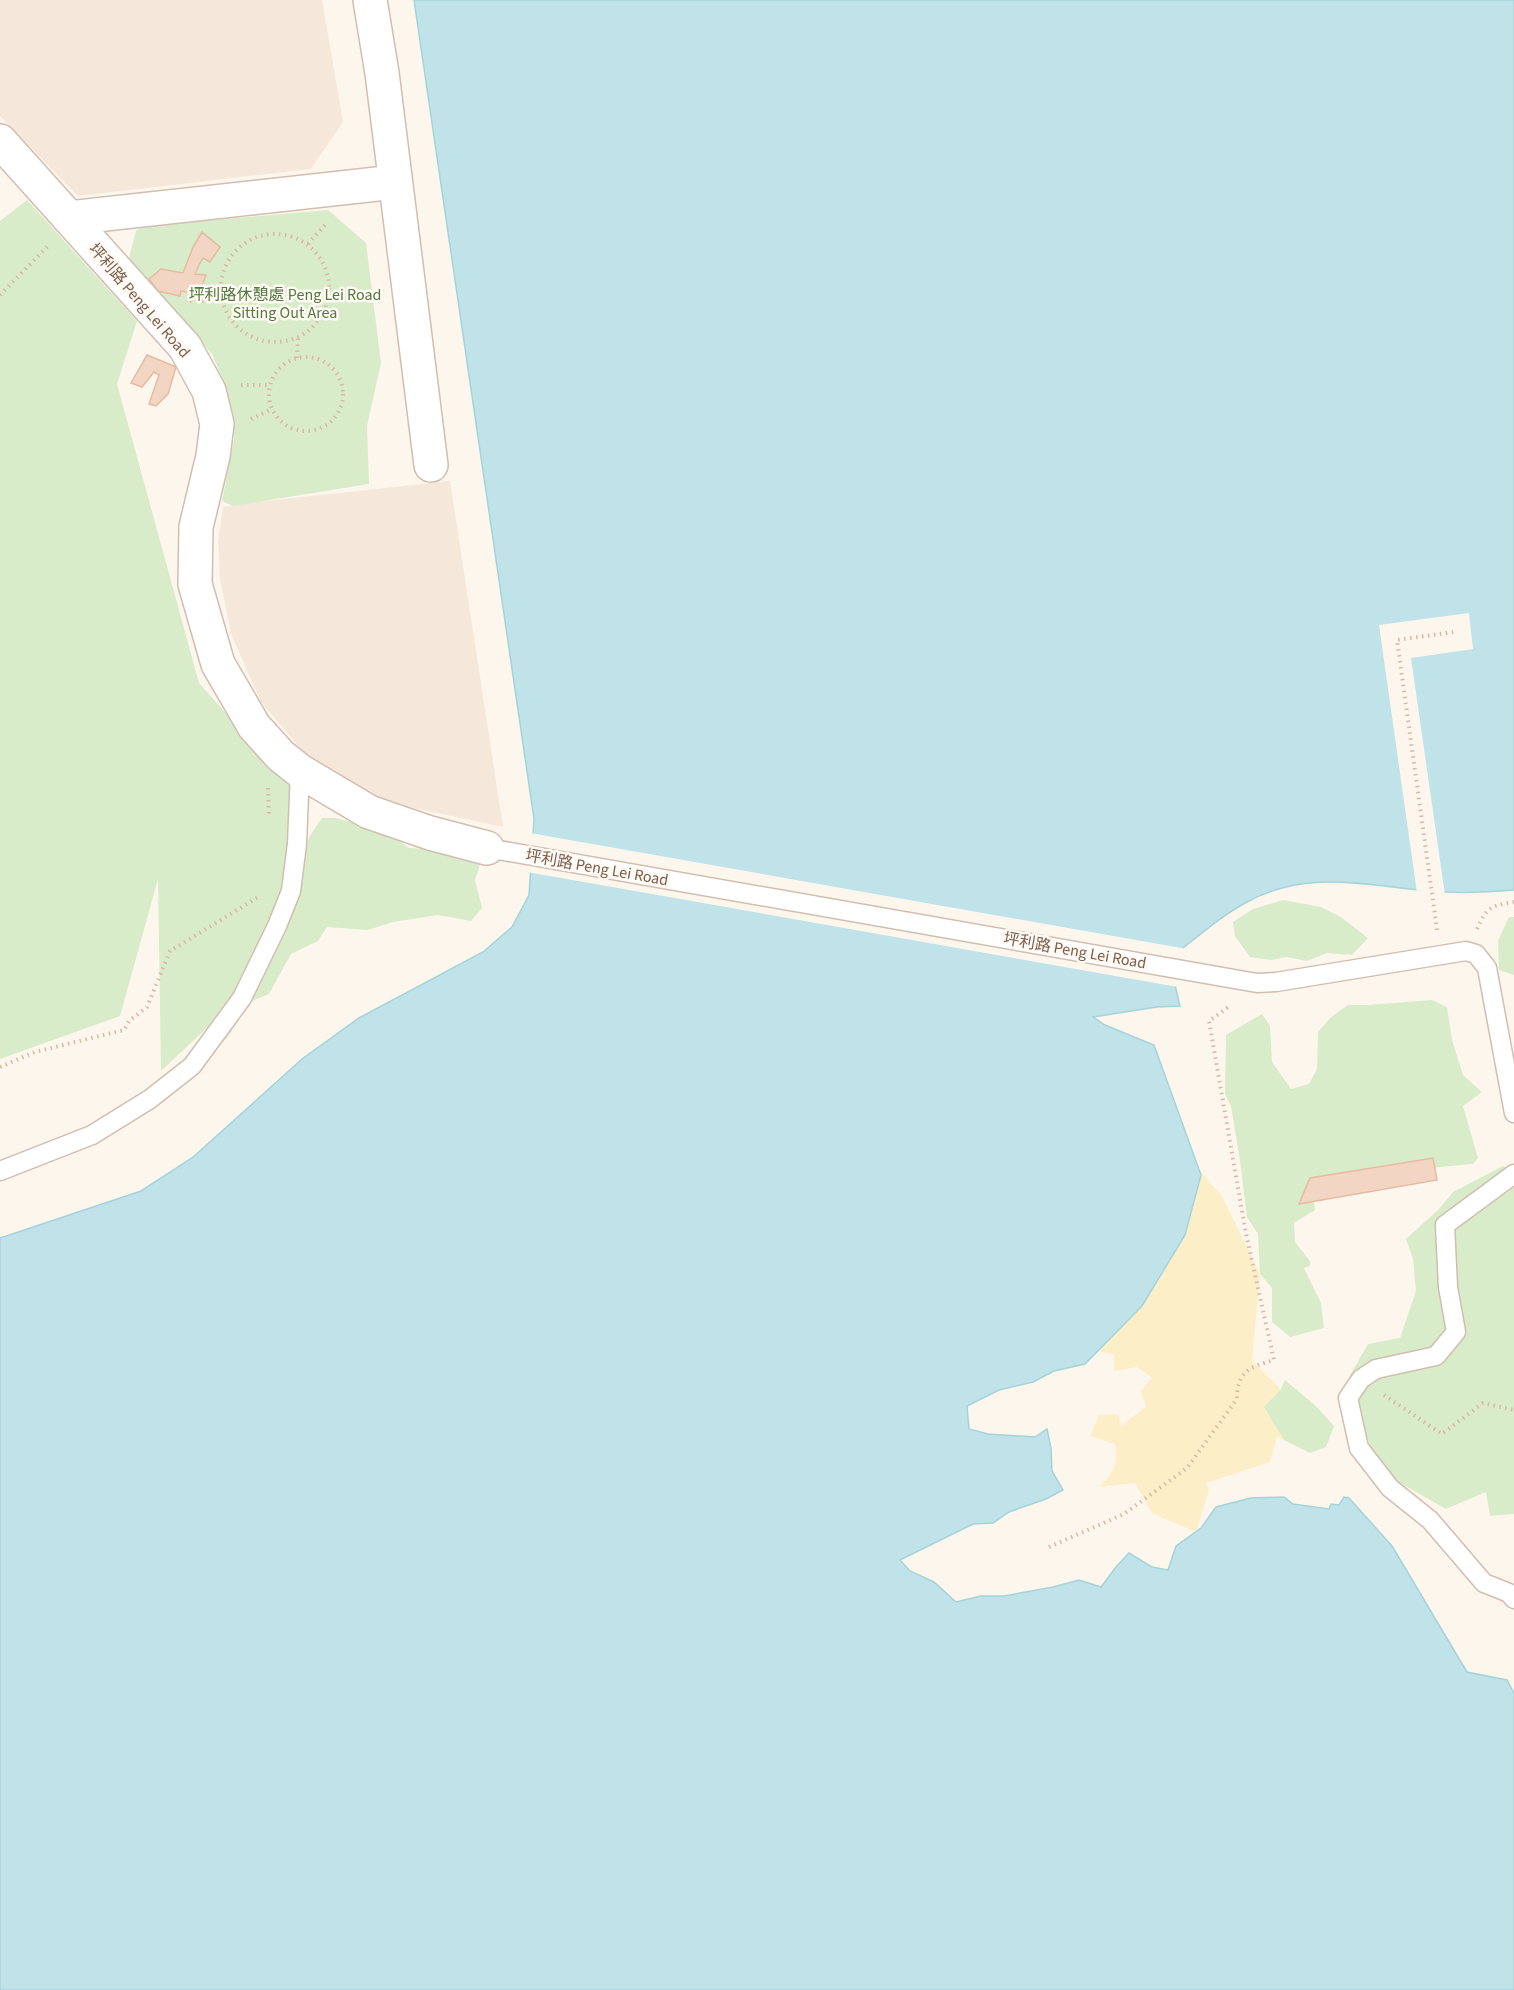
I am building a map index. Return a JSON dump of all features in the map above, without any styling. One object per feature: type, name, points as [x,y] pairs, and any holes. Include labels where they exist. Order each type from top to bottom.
[{"type":"street","points":[[370,0],[382,73],[431,465]]},
{"type":"street","name":"坪利路 Peng Lei Road","points":[[0,141],[185,347],[210,391],[217,424],[213,456],[196,526],[195,584],[218,664],[254,726],[281,756],[300,771],[369,812],[430,833],[487,848]]},
{"type":"street","points":[[69,218],[395,182]]},
{"type":"lane","points":[[0,1171],[92,1135],[150,1099],[192,1066],[242,998],[277,926],[291,891],[297,844],[300,771]]},
{"type":"lane","name":"坪利路 Peng Lei Road","points":[[487,848],[1257,983],[1276,982],[1467,951]]},
{"type":"lane","points":[[1467,951],[1476,954],[1487,968],[1514,1113]]},
{"type":"lane","points":[[1514,1174],[1445,1225],[1449,1287],[1456,1332],[1436,1356],[1376,1369],[1361,1379],[1348,1398],[1359,1448],[1390,1488],[1430,1520],[1484,1583],[1509,1593],[1514,1599]]},
{"type":"path","points":[[0,295],[44,252],[69,218]]},
{"type":"path","points":[[276,233],[292,236],[308,244],[321,257],[328,274],[330,293],[325,311],[314,326],[298,337],[280,342],[261,340],[244,332],[231,319],[223,301],[221,285],[224,269],[233,254],[245,243],[259,236],[276,233]]},
{"type":"path","points":[[297,358],[298,337]]},
{"type":"path","points":[[309,357],[322,361],[333,368],[340,379],[343,391],[342,404],[337,415],[327,424],[315,430],[302,431],[285,424],[279,420],[269,400],[271,381],[277,371],[286,363],[297,358],[309,357]]},
{"type":"path","points":[[1441,955],[1397,640],[1454,632]]},
{"type":"path","points":[[267,742],[269,822]]},
{"type":"path","points":[[0,1067],[35,1052],[124,1030],[129,1021],[147,1007],[170,951],[260,896]]},
{"type":"path","points":[[1467,951],[1485,912],[1497,905],[1514,902]]},
{"type":"path","points":[[1049,1547],[1124,1514],[1187,1468],[1237,1399],[1237,1387],[1242,1376],[1252,1367],[1274,1360],[1246,1234],[1209,1021],[1239,1000]]},
{"type":"path","points":[[1361,1379],[1442,1434],[1483,1403],[1514,1410]]},
{"type":"shaded area","points":[[0,0],[322,0],[343,122],[311,169],[78,196],[0,116]]},
{"type":"shaded area","points":[[450,481],[503,827],[414,808],[352,788],[316,767],[261,702],[231,634],[220,579],[218,541],[223,507]]},
{"type":"green space","points":[[27,200],[137,321],[117,384],[199,683],[291,787],[290,843],[284,889],[240,997],[161,1071],[158,879],[120,1016],[0,1059],[0,221]]},
{"type":"green space","name":"坪利路休憩處 Peng Lei Road Sitting Out Area","points":[[328,210],[366,243],[381,363],[367,426],[369,484],[233,506],[222,501],[234,439],[226,387],[212,354],[129,258],[136,231],[144,226]]},
{"type":"green space","points":[[322,818],[336,818],[385,831],[409,848],[453,850],[481,861],[475,880],[482,908],[471,921],[438,915],[393,922],[368,930],[327,927],[318,941],[291,954],[269,994],[250,1002],[227,1038],[192,1066],[244,999],[302,867],[309,837]]},
{"type":"green space","points":[[1283,900],[1321,907],[1341,917],[1368,938],[1352,955],[1327,953],[1307,961],[1286,957],[1271,960],[1250,957],[1235,936],[1233,922],[1253,909]]},
{"type":"green space","points":[[1509,917],[1514,917],[1514,975],[1499,970],[1498,941]]},
{"type":"green space","points":[[1432,1000],[1447,1007],[1452,1040],[1463,1075],[1482,1092],[1463,1106],[1478,1158],[1473,1164],[1310,1179],[1315,1210],[1294,1223],[1295,1242],[1310,1261],[1310,1266],[1304,1268],[1321,1303],[1324,1328],[1290,1337],[1272,1322],[1272,1288],[1260,1274],[1258,1234],[1247,1217],[1231,1106],[1225,1094],[1226,1035],[1262,1014],[1270,1026],[1272,1062],[1291,1089],[1309,1084],[1317,1069],[1318,1032],[1330,1018],[1348,1005]]},
{"type":"green space","points":[[1503,1166],[1514,1169],[1514,1514],[1490,1516],[1486,1492],[1446,1509],[1379,1471],[1364,1428],[1347,1408],[1350,1375],[1368,1344],[1400,1338],[1416,1291],[1413,1259],[1406,1239],[1439,1209],[1453,1192]]},
{"type":"green space","points":[[1285,1380],[1317,1407],[1334,1426],[1326,1447],[1310,1453],[1284,1440],[1266,1423],[1263,1407],[1281,1389]]},
{"type":"sand","points":[[1200,1171],[1222,1196],[1260,1274],[1252,1361],[1281,1389],[1264,1407],[1284,1440],[1277,1437],[1270,1462],[1206,1483],[1209,1490],[1196,1532],[1153,1514],[1135,1483],[1099,1487],[1114,1468],[1115,1444],[1090,1436],[1099,1415],[1118,1414],[1121,1426],[1146,1407],[1141,1391],[1152,1378],[1137,1367],[1114,1371],[1114,1355],[1099,1351],[1142,1306],[1187,1228]]},
{"type":"water","points":[[414,0],[1514,0],[1514,890],[1445,892],[1345,882],[1320,882],[1272,891],[1247,902],[1227,915],[1169,959],[1180,1006],[1157,1007],[1093,1017],[1105,1025],[1154,1045],[1201,1175],[1185,1235],[1142,1306],[1085,1364],[1054,1371],[1033,1382],[999,1390],[967,1406],[969,1429],[988,1434],[1035,1437],[1047,1429],[1052,1471],[1063,1490],[1046,1499],[1009,1512],[993,1523],[973,1524],[900,1560],[910,1571],[934,1582],[956,1602],[981,1596],[1004,1596],[1079,1580],[1101,1587],[1129,1553],[1152,1567],[1168,1570],[1176,1546],[1201,1528],[1216,1507],[1251,1498],[1284,1497],[1293,1504],[1329,1509],[1331,1504],[1339,1505],[1344,1497],[1349,1498],[1392,1546],[1467,1672],[1507,1680],[1514,1693],[1514,1990],[0,1990],[0,1238],[141,1191],[192,1158],[302,1059],[359,1018],[483,952],[512,927],[529,895],[534,819]]},
{"type":"pier","points":[[1469,613],[1473,649],[1411,658],[1445,895],[1417,893],[1379,625]]},
{"type":"pier","points":[[530,833],[1187,949],[1172,960],[1178,987],[527,872]]},
{"type":"building","points":[[202,232],[220,247],[210,262],[203,258],[199,265],[195,274],[206,275],[199,294],[181,291],[180,296],[158,291],[149,279],[161,269],[183,273],[193,247]]},
{"type":"building","points":[[147,355],[176,367],[168,394],[156,406],[149,404],[159,375],[154,372],[142,387],[131,383]]},
{"type":"building","points":[[1433,1158],[1437,1180],[1299,1204],[1310,1178]]}]
